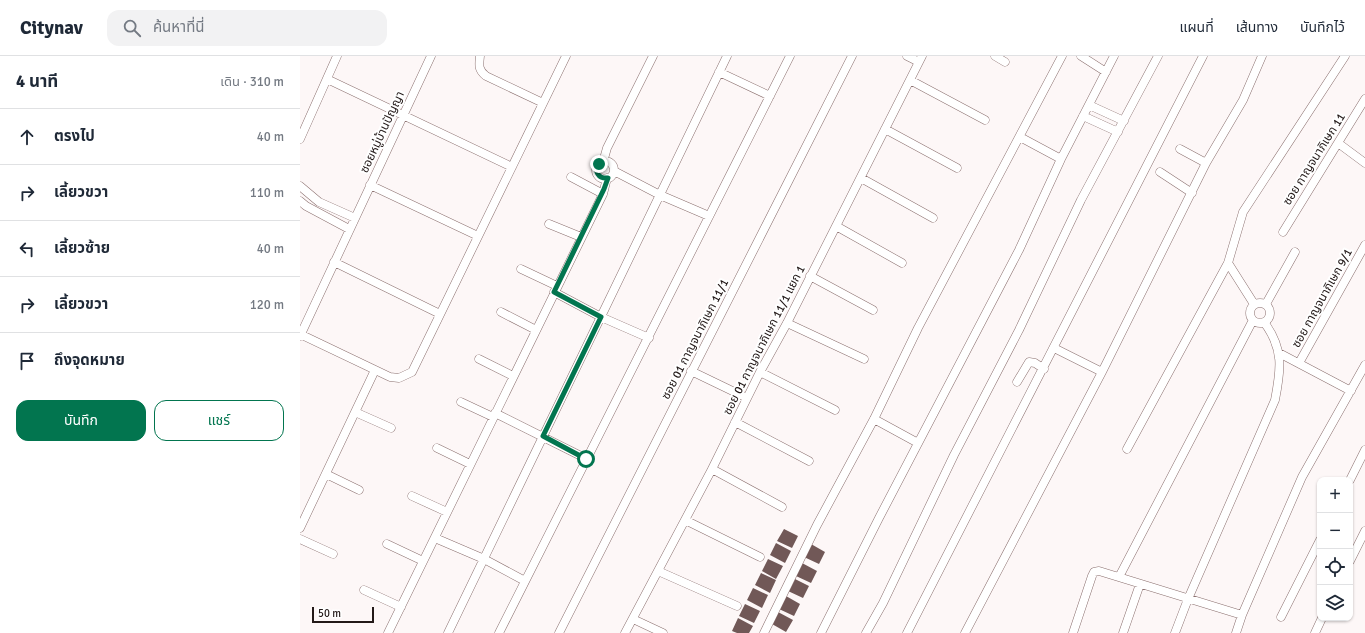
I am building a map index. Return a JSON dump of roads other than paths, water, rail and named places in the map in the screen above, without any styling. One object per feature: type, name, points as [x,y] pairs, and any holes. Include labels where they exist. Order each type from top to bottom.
[{"type":"street","points":[[300,139],[338,56]]},
{"type":"street","name":"ซอยหมู่บ้านปัญญา","points":[[300,335],[431,56]]},
{"type":"street","points":[[480,56],[479,66],[481,72],[486,76],[543,103]]},
{"type":"street","points":[[300,335],[390,377],[399,378],[412,372],[566,56]]},
{"type":"street","points":[[608,178],[600,177],[596,170],[597,167],[603,162],[607,148],[653,56]]},
{"type":"street","points":[[448,633],[727,56]]},
{"type":"street","points":[[499,633],[790,56]]},
{"type":"street","name":"ซอย 01 กาญจนาภิเษก 11/1","points":[[559,633],[594,568],[691,371],[852,56]]},
{"type":"street","points":[[907,56],[921,59]]},
{"type":"street","points":[[995,56],[1005,62]]},
{"type":"street","points":[[764,633],[817,525],[874,419],[918,328],[1062,56]]},
{"type":"street","points":[[1081,56],[1106,72]]},
{"type":"street","points":[[821,633],[1019,250],[1061,159],[1114,56]]},
{"type":"street","points":[[866,633],[883,603],[954,455],[1019,330],[1081,200],[1158,56]]},
{"type":"street","points":[[907,633],[1044,369],[1203,56]]},
{"type":"street","points":[[965,633],[1102,372],[1206,163],[1243,100],[1262,56]]},
{"type":"street","points":[[1127,450],[1228,263],[1243,212],[1345,56]]},
{"type":"street","name":"ซอย 01 กาญจนาภิเษก 11/1 แยก 1","points":[[625,633],[712,469],[760,372],[787,324],[921,59]]},
{"type":"street","points":[[719,72],[770,96]]},
{"type":"street","points":[[327,79],[512,166]]},
{"type":"street","points":[[910,80],[986,120]]},
{"type":"street","name":"ซอย กาญจนาภิเษก 11","points":[[1284,232],[1365,99]]},
{"type":"street","points":[[1089,105],[1124,121]]},
{"type":"street","points":[[1083,116],[1118,132]]},
{"type":"street","points":[[885,129],[957,168]]},
{"type":"street","points":[[1020,137],[1061,159]]},
{"type":"street","points":[[1338,143],[1365,163]]},
{"type":"street","points":[[1180,149],[1206,163]]},
{"type":"street","points":[[603,162],[610,162],[614,172],[660,195],[709,216]]},
{"type":"street","points":[[388,633],[555,289],[603,194],[608,178],[614,172]]},
{"type":"street","points":[[1160,172],[1192,193]]},
{"type":"street","points":[[571,177],[603,194]]},
{"type":"street","points":[[861,178],[934,218]]},
{"type":"street","points":[[370,185],[478,236]]},
{"type":"street","points":[[300,186],[319,202],[355,218]]},
{"type":"street","points":[[300,201],[306,206],[349,229]]},
{"type":"street","points":[[549,224],[581,237]]},
{"type":"street","points":[[836,226],[902,263]]},
{"type":"street","name":"ซอย กาญจนาภิเษก 9/1","points":[[1299,363],[1365,245]]},
{"type":"street","points":[[1266,304],[1295,252]]},
{"type":"street","points":[[334,262],[440,314]]},
{"type":"street","points":[[1228,263],[1254,304]]},
{"type":"street","points":[[521,269],[601,317],[649,338]]},
{"type":"street","points":[[810,276],[873,310]]},
{"type":"street","points":[[1262,302],[1270,308],[1268,319],[1264,322],[1258,323],[1253,320],[1250,315],[1250,309],[1254,304],[1262,302]]},
{"type":"street","points":[[501,312],[536,330]]},
{"type":"street","points":[[1119,577],[1253,320]]},
{"type":"street","points":[[1175,633],[1188,599],[1275,400],[1280,377],[1279,353],[1274,335],[1264,322]]},
{"type":"street","points":[[787,324],[864,359]]},
{"type":"street","points":[[1054,348],[1102,372]]},
{"type":"street","points":[[1279,353],[1351,391]]},
{"type":"street","points":[[479,359],[513,376]]},
{"type":"street","points":[[1017,382],[1029,362],[1035,363],[1044,369]]},
{"type":"street","points":[[1236,633],[1242,615],[1302,477],[1365,365]]},
{"type":"street","points":[[300,528],[375,370]]},
{"type":"street","points":[[691,371],[747,398]]},
{"type":"street","points":[[760,372],[835,410]]},
{"type":"street","points":[[461,402],[543,436],[586,459]]},
{"type":"street","points":[[355,412],[391,428]]},
{"type":"street","points":[[874,419],[918,443]]},
{"type":"street","points":[[735,422],[809,461]]},
{"type":"street","points":[[437,448],[470,464]]},
{"type":"street","points":[[1352,477],[1365,450]]},
{"type":"street","points":[[712,469],[782,508]]},
{"type":"street","points":[[326,474],[360,490]]},
{"type":"street","points":[[412,496],[447,512]]},
{"type":"street","points":[[685,520],[760,557]]},
{"type":"street","points":[[1353,555],[1365,531]]},
{"type":"street","points":[[300,538],[333,554]]},
{"type":"street","points":[[435,538],[484,559],[525,581]]},
{"type":"street","points":[[387,544],[423,561]]},
{"type":"street","points":[[1281,617],[1317,546]]},
{"type":"street","points":[[658,571],[737,606]]},
{"type":"street","points":[[1073,633],[1094,572],[1099,571],[1242,615]]},
{"type":"street","points":[[1123,633],[1140,584]]},
{"type":"street","points":[[364,590],[401,607]]},
{"type":"street","points":[[633,619],[662,633]]},
{"type":"street","points":[[1315,633],[1321,621]]}]
